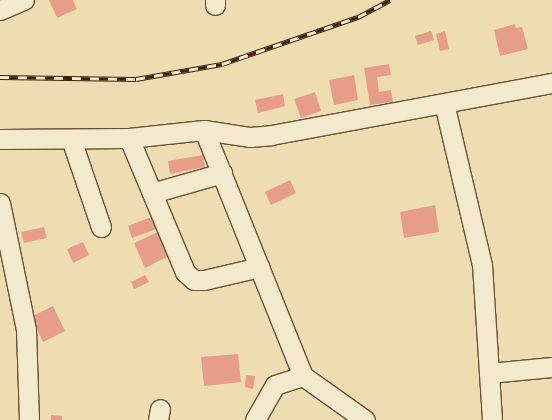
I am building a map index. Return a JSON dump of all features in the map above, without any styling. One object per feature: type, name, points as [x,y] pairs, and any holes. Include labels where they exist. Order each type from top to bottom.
[{"type":"street","points":[[0,10],[24,0]]},
{"type":"street","points":[[0,139],[129,138],[204,130],[250,137],[271,135],[552,83]]},
{"type":"street","points":[[444,103],[482,265],[492,420]]},
{"type":"street","points":[[204,130],[303,376],[365,420]]},
{"type":"street","points":[[129,138],[185,272],[194,280],[259,267]]},
{"type":"street","points":[[71,139],[101,227]]},
{"type":"street","points":[[152,193],[222,173]]},
{"type":"street","points":[[0,202],[26,330],[29,420]]},
{"type":"street","points":[[489,373],[552,367]]},
{"type":"street","points":[[255,420],[275,385],[303,376]]},
{"type":"building","points":[[49,0],[73,0],[77,9],[57,18]]},
{"type":"building","points":[[515,24],[516,28],[522,27],[528,49],[500,56],[494,30]]},
{"type":"building","points":[[431,31],[434,40],[418,45],[415,36]]},
{"type":"building","points":[[445,31],[449,49],[440,51],[436,34]]},
{"type":"building","points":[[389,64],[391,75],[377,77],[379,92],[391,90],[393,102],[370,105],[364,68]]},
{"type":"building","points":[[354,75],[358,100],[334,105],[329,80]]},
{"type":"building","points":[[315,92],[321,111],[301,118],[294,99]]},
{"type":"building","points":[[283,94],[285,106],[258,113],[255,100]]},
{"type":"building","points":[[203,155],[205,167],[170,174],[168,161]]},
{"type":"building","points":[[290,180],[296,193],[271,205],[265,192]]},
{"type":"building","points":[[435,205],[439,232],[404,238],[400,212]]},
{"type":"building","points":[[154,216],[159,228],[132,238],[128,226]]},
{"type":"building","points":[[44,227],[47,238],[24,243],[21,232]]},
{"type":"building","points":[[158,232],[169,256],[145,268],[134,243]]},
{"type":"building","points":[[83,242],[89,255],[73,263],[67,249]]},
{"type":"building","points":[[145,275],[149,282],[134,289],[131,282]]},
{"type":"building","points":[[53,306],[65,331],[43,342],[31,317]]},
{"type":"building","points":[[238,354],[241,382],[204,386],[201,357]]},
{"type":"building","points":[[246,375],[255,376],[253,389],[245,387]]},
{"type":"building","points":[[51,415],[62,416],[62,420],[51,420]]},
{"type":"railway","points":[[0,77],[136,79],[222,64],[358,17],[390,0]]}]
